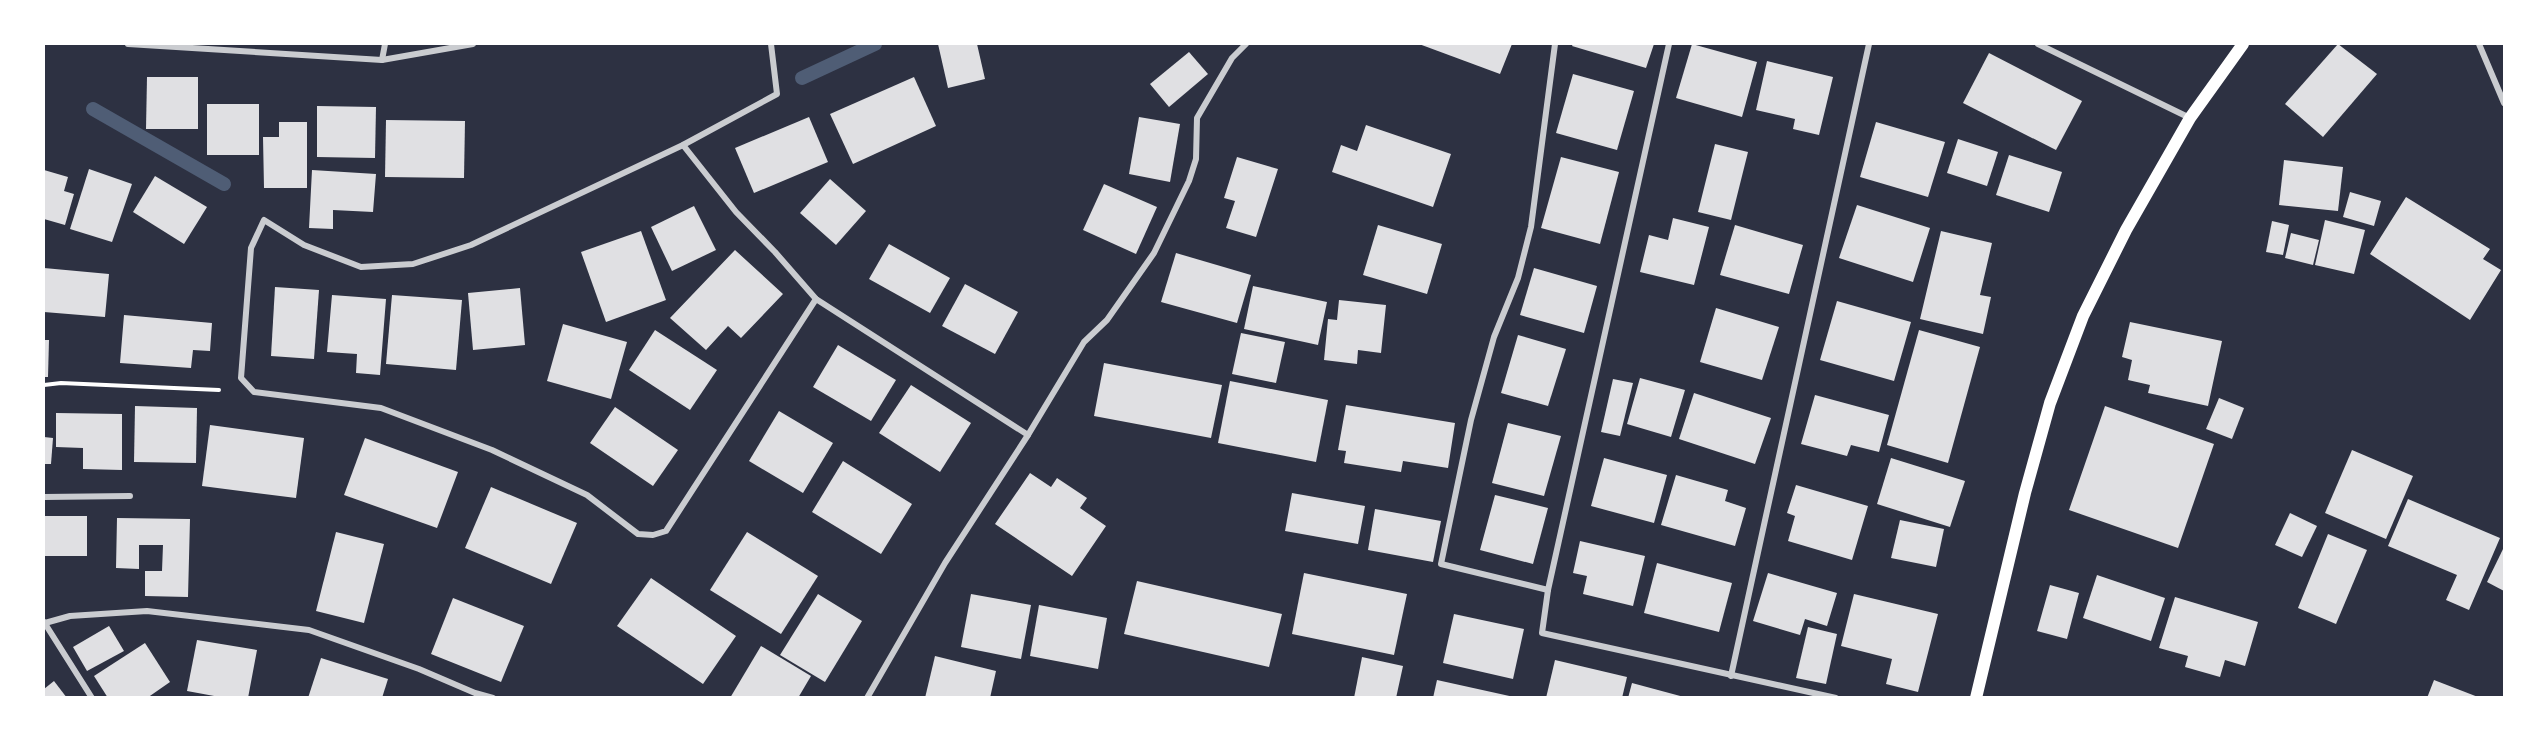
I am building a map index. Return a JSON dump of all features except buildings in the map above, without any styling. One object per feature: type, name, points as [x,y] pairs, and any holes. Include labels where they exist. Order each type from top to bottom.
[{"type":"main road","points":[[1976,698],[2025,493],[2050,403],[2083,316],[2126,230],[2190,118],[2243,44]]},
{"type":"street","points":[[128,44],[382,60],[473,44]]},
{"type":"street","points":[[382,60],[385,44]]},
{"type":"street","points":[[771,44],[777,94],[683,145],[471,244],[413,264],[361,267],[304,245],[264,219],[251,248],[242,378],[254,392],[381,408],[492,450],[587,495],[638,534],[653,535],[666,531],[816,299]]},
{"type":"street","points":[[867,698],[945,563],[1028,435],[1084,342],[1107,320],[1154,253],[1189,181],[1196,159],[1197,118],[1232,58],[1246,44]]},
{"type":"street","points":[[1548,590],[1441,564],[1471,420],[1494,337],[1518,278],[1531,227],[1555,44]]},
{"type":"street","points":[[1669,44],[1548,590],[1542,633],[1836,698]]},
{"type":"street","points":[[1731,676],[1869,44]]},
{"type":"street","points":[[2038,44],[2190,118]]},
{"type":"street","points":[[2479,44],[2505,103]]},
{"type":"street","points":[[683,145],[736,212],[816,299],[1028,435]]},
{"type":"street","points":[[44,497],[129,496]]},
{"type":"street","points":[[92,698],[44,622],[70,616],[147,611],[309,630],[493,698]]},
{"type":"path","points":[[44,385],[61,382],[254,392]]},
{"type":"waterway","points":[[802,78],[875,44]]},
{"type":"waterway","points":[[93,109],[224,184]]}]
